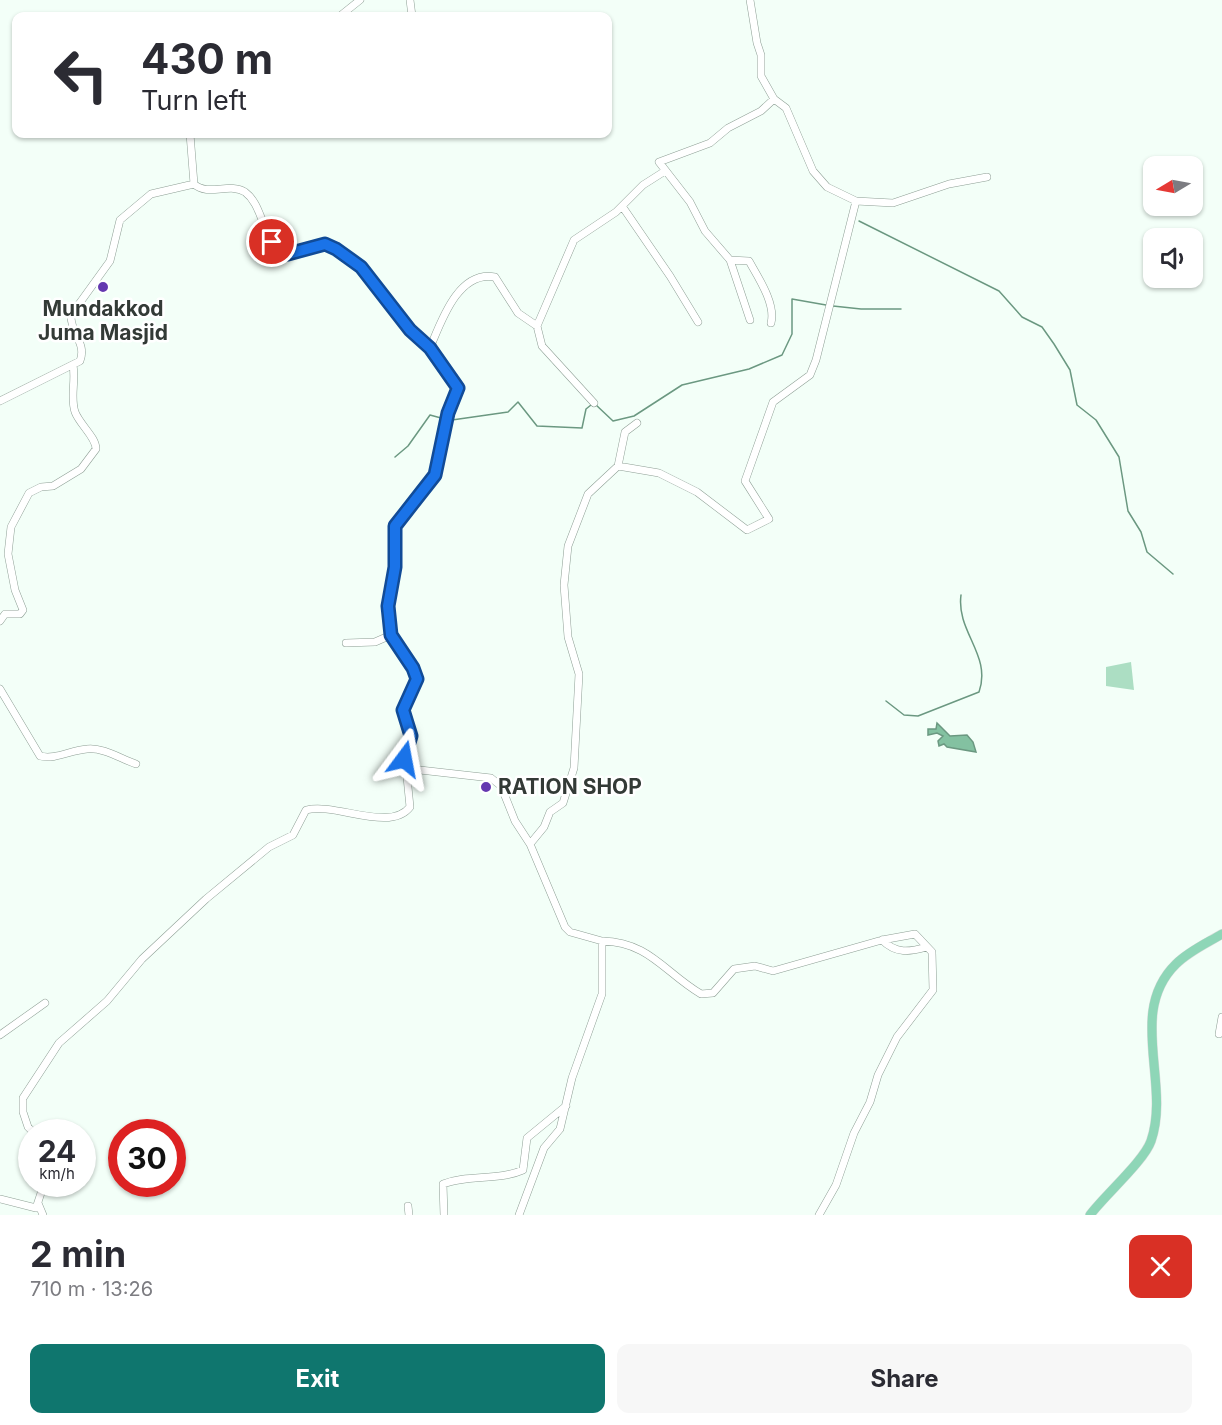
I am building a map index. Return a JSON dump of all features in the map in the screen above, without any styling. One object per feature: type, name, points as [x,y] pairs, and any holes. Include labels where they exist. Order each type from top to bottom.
[{"type":"main road","points":[[1090,1215],[1151,1142],[1156,1110],[1152,1014],[1157,994],[1176,964],[1222,935]]},
{"type":"street","points":[[345,12],[360,0]]},
{"type":"street","points":[[750,0],[761,55],[761,76],[774,99],[786,108],[813,171],[827,188],[856,201],[893,203],[949,184],[987,177]]},
{"type":"street","points":[[750,320],[730,260],[705,231],[690,202],[659,162],[710,143],[728,128],[761,111],[774,99]]},
{"type":"street","points":[[190,138],[194,184]]},
{"type":"street","points":[[594,403],[542,346],[537,326],[574,240],[622,206],[643,185],[665,171]]},
{"type":"street","points":[[0,401],[80,361],[83,348],[71,323],[71,315],[110,261],[120,220],[152,194],[194,184],[210,190],[235,189],[244,192],[251,200],[272,242],[288,254],[325,244],[361,267],[410,330],[430,348],[458,388],[448,413],[435,475],[395,526],[395,567],[388,606],[391,635],[413,668],[417,679],[403,710],[411,736],[403,755],[410,807],[405,813],[388,818],[349,812],[306,810],[293,835],[269,847],[206,899],[142,959],[107,1000],[59,1043],[22,1098],[25,1119]]},
{"type":"street","points":[[618,466],[659,473],[697,492],[747,530],[769,519],[745,481],[772,402],[810,375],[816,360],[856,201]]},
{"type":"street","points":[[622,206],[698,322]]},
{"type":"street","points":[[730,260],[749,261],[765,293],[773,316],[771,323]]},
{"type":"street","points":[[430,348],[444,315],[458,292],[476,278],[486,275],[495,277],[518,313],[537,326]]},
{"type":"street","points":[[0,621],[5,614],[21,614],[23,610],[15,590],[8,554],[11,527],[16,515],[29,493],[41,487],[53,486],[81,469],[96,449],[95,442],[84,430],[75,411],[72,400],[75,379],[73,365]]},
{"type":"street","points":[[530,844],[544,827],[550,812],[563,803],[574,768],[579,674],[568,637],[564,585],[568,546],[588,494],[618,466],[625,432],[637,423]]},
{"type":"street","points":[[346,643],[375,642],[391,635]]},
{"type":"street","points":[[0,690],[40,756],[49,758],[77,750],[98,749],[136,764]]},
{"type":"street","points":[[406,767],[491,778],[501,786],[515,821],[530,844],[564,927],[570,932],[602,941],[624,942],[638,947],[695,991],[706,995],[713,993],[734,969],[755,966],[773,971],[882,940],[915,934],[932,952],[933,990],[897,1037],[854,1133],[836,1185],[819,1215]]},
{"type":"street","points":[[882,940],[889,948],[902,952],[927,947]]},
{"type":"street","points":[[519,1215],[544,1148],[560,1129],[585,1038],[602,994],[602,941]]},
{"type":"street","points":[[0,1035],[45,1003]]},
{"type":"street","points":[[1219,1034],[1222,1017]]},
{"type":"street","points":[[444,1215],[443,1184],[454,1180],[513,1174],[523,1170],[527,1138],[566,1106]]},
{"type":"street","points":[[0,1199],[36,1208],[40,1197]]},
{"type":"street","points":[[38,1203],[43,1215]]},
{"type":"street","points":[[408,1206],[409,1215]]},
{"type":"shaded area","points":[[1131,662],[1134,690],[1106,686],[1106,667]]},
{"type":"shaded area","points":[[937,723],[950,736],[967,735],[973,742],[976,752],[947,747],[944,744],[939,746],[938,741],[943,736],[937,733],[928,735],[928,729],[936,729]]},
{"type":"waterway","points":[[859,221],[999,291],[1022,317],[1042,327],[1070,370],[1077,405],[1096,420],[1119,457],[1128,511],[1141,532],[1147,552],[1173,574]]},
{"type":"waterway","points":[[595,404],[613,421],[634,416],[682,385],[749,369],[782,355],[792,334],[792,299],[826,305]]},
{"type":"waterway","points":[[833,306],[901,309]]},
{"type":"waterway","points":[[452,420],[508,412],[518,402],[537,426],[582,428],[586,409],[591,405]]},
{"type":"waterway","points":[[395,457],[408,446],[430,415],[441,418]]},
{"type":"waterway","points":[[886,701],[904,715],[918,716],[979,692],[982,679],[981,666],[964,621],[961,595]]},
{"type":"place","name":"Mundakkod Juma Masjid","points":[[103,287]]},
{"type":"place","name":"RATION SHOP","points":[[486,787]]},
{"type":"route","points":[[272,242],[288,254],[325,244],[361,267],[410,330],[430,348],[457,384],[458,388],[448,413],[435,475],[428,487],[400,517],[395,526],[396,556],[388,606],[391,635],[413,668],[417,679],[404,702],[403,714],[411,736],[409,746],[403,755],[404,759]]}]
